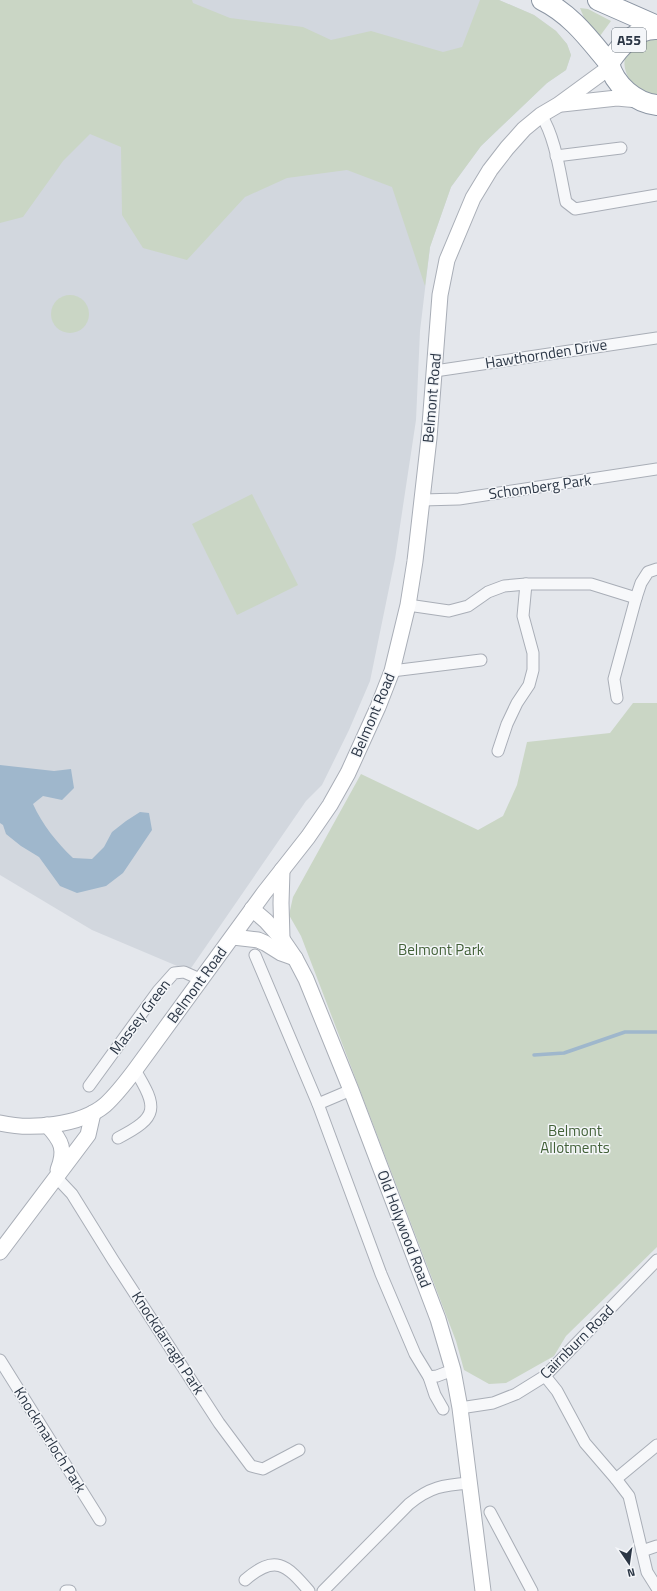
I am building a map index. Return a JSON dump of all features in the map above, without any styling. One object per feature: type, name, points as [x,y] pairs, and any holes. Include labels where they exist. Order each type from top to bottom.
[{"type":"highway","name":"A55","points":[[542,0],[561,11],[572,20],[610,65],[623,87],[648,102]]},
{"type":"highway","name":"A55","points":[[598,0],[657,26]]},
{"type":"highway","name":"A55","points":[[610,65],[619,49],[634,36],[644,32],[657,30]]},
{"type":"main road","name":"Belmont Road","points":[[94,1113],[105,1105],[120,1090],[135,1070],[202,980],[252,909],[308,838],[330,805],[348,773],[378,707],[392,671],[408,605],[422,500],[435,371],[440,295],[447,260],[473,198],[490,170],[506,148],[541,115],[558,105],[610,65]]},
{"type":"main road","name":"Belmont Road","points":[[558,105],[617,98],[648,102]]},
{"type":"main road","points":[[282,870],[282,939]]},
{"type":"main road","name":"Old Holywood Road","points":[[252,909],[266,921],[282,939],[295,958],[306,979],[351,1090],[438,1319],[453,1370],[460,1408],[483,1591]]},
{"type":"main road","points":[[233,937],[258,940],[281,953],[295,958]]},
{"type":"main road","points":[[0,1123],[26,1126],[47,1125],[77,1119],[94,1113]]},
{"type":"main road","points":[[0,1252],[88,1135],[94,1113]]},
{"type":"main road","points":[[47,1125],[54,1133],[62,1148],[62,1161],[56,1177]]},
{"type":"street","points":[[541,115],[555,147],[566,202],[575,209],[657,195]]},
{"type":"street","points":[[556,156],[621,148]]},
{"type":"street","name":"Hawthornden Drive","points":[[435,371],[657,338]]},
{"type":"street","name":"Schomberg Park","points":[[422,500],[459,498],[657,469]]},
{"type":"street","points":[[617,698],[614,679],[636,598],[641,584],[648,572],[657,569]]},
{"type":"street","points":[[408,605],[449,611],[468,606],[488,592],[504,586],[526,584],[591,584],[636,598]]},
{"type":"street","points":[[498,751],[507,724],[517,703],[529,685],[533,670],[533,653],[523,616],[526,584]]},
{"type":"street","points":[[392,671],[481,660]]},
{"type":"street","points":[[255,955],[318,1104],[381,1274],[415,1354],[429,1377],[435,1395],[443,1409]]},
{"type":"street","name":"Massey Green","points":[[89,1086],[158,991],[174,973],[184,972],[202,980]]},
{"type":"street","points":[[118,1138],[144,1123],[150,1109],[151,1104],[148,1092],[135,1070]]},
{"type":"street","points":[[318,1104],[351,1090]]},
{"type":"street","name":"Knockdarragh Park","points":[[56,1177],[72,1194],[219,1423],[251,1466],[263,1469],[299,1450]]},
{"type":"street","name":"Cairnburn Road","points":[[460,1408],[494,1403],[516,1394],[545,1376],[657,1260]]},
{"type":"street","name":"Knockmarloch Park","points":[[0,1360],[100,1520]]},
{"type":"street","points":[[429,1377],[453,1370]]},
{"type":"street","points":[[545,1376],[557,1391],[585,1443],[629,1496],[647,1572],[657,1588]]},
{"type":"street","points":[[616,1479],[657,1445]]},
{"type":"street","points":[[323,1591],[409,1504],[423,1493],[438,1487],[469,1483]]},
{"type":"street","points":[[490,1512],[532,1591]]},
{"type":"street","points":[[642,1551],[657,1546]]},
{"type":"street","points":[[245,1580],[257,1570],[264,1567],[270,1565],[283,1566],[295,1575],[309,1591]]},
{"type":"shaded area","points":[[0,0],[499,0],[534,15],[556,31],[567,44],[571,55],[566,70],[547,83],[481,146],[451,187],[430,247],[420,331],[416,420],[395,559],[370,681],[349,730],[322,785],[306,801],[189,971],[92,930],[0,875]]},
{"type":"green space","points":[[0,0],[192,0],[193,3],[230,18],[303,27],[331,40],[371,31],[443,52],[462,47],[480,0],[499,0],[534,15],[556,31],[567,44],[571,55],[566,70],[547,83],[481,146],[451,187],[430,247],[425,286],[392,187],[347,170],[287,178],[245,197],[187,260],[143,248],[122,215],[121,147],[90,134],[63,161],[23,217],[0,223]]},
{"type":"green space","points":[[580,8],[588,9],[611,21],[597,40],[584,16]]},
{"type":"green space","points":[[657,36],[657,98],[634,87],[628,77],[625,68],[625,61],[630,49]]},
{"type":"green space","points":[[66,295],[74,295],[81,298],[86,303],[89,314],[86,325],[81,330],[74,333],[66,333],[59,330],[54,325],[51,318],[51,310],[54,303],[59,298]]},
{"type":"green space","points":[[252,494],[298,585],[237,615],[192,524]]},
{"type":"green space","name":"Belmont Park","points":[[633,703],[657,703],[657,1247],[566,1336],[554,1356],[506,1383],[489,1384],[464,1370],[456,1341],[301,936],[289,915],[293,897],[361,774],[478,830],[503,816],[517,785],[527,742],[610,733]]},
{"type":"water","points":[[0,765],[54,771],[71,769],[74,788],[62,800],[43,796],[33,804],[50,833],[73,858],[92,859],[104,847],[112,832],[140,812],[149,813],[152,830],[123,873],[106,886],[77,893],[60,886],[39,857],[21,846],[6,834],[3,825],[0,823]]},
{"type":"waterway","points":[[534,1055],[564,1053],[625,1032],[657,1032]]},
{"type":"park label","name":"Belmont Allotments","points":[[575,1140]]}]
